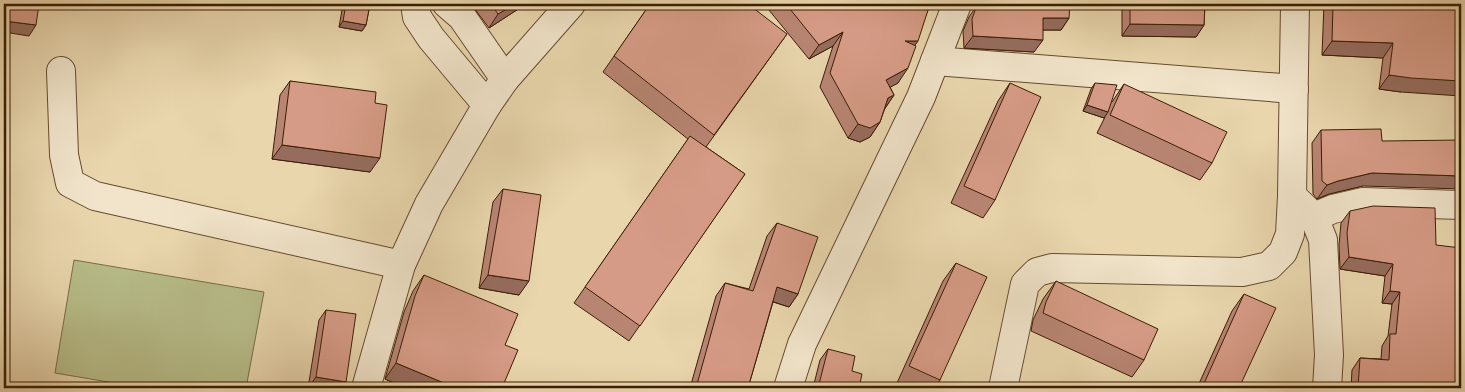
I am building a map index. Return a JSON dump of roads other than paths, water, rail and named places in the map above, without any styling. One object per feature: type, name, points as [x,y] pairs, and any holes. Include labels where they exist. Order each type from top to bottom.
[{"type":"street","points":[[415,4],[418,17],[431,38],[486,105]]},
{"type":"street","points":[[447,4],[462,17],[505,78]]},
{"type":"street","points":[[366,388],[401,265],[429,204],[486,105],[505,78],[572,4]]},
{"type":"street","points":[[788,388],[802,344],[921,97],[957,4]]},
{"type":"street","points":[[1003,388],[1026,284],[1036,272],[1052,268],[1242,272],[1269,266],[1283,252],[1290,234],[1292,196],[1294,4]]},
{"type":"street","points":[[935,61],[1294,89]]},
{"type":"street","points":[[61,71],[64,155],[70,183],[95,196],[401,265]]},
{"type":"street","points":[[1292,196],[1314,217],[1323,240],[1329,355],[1327,388]]},
{"type":"street","points":[[1314,217],[1333,209],[1363,202],[1461,205]]}]
